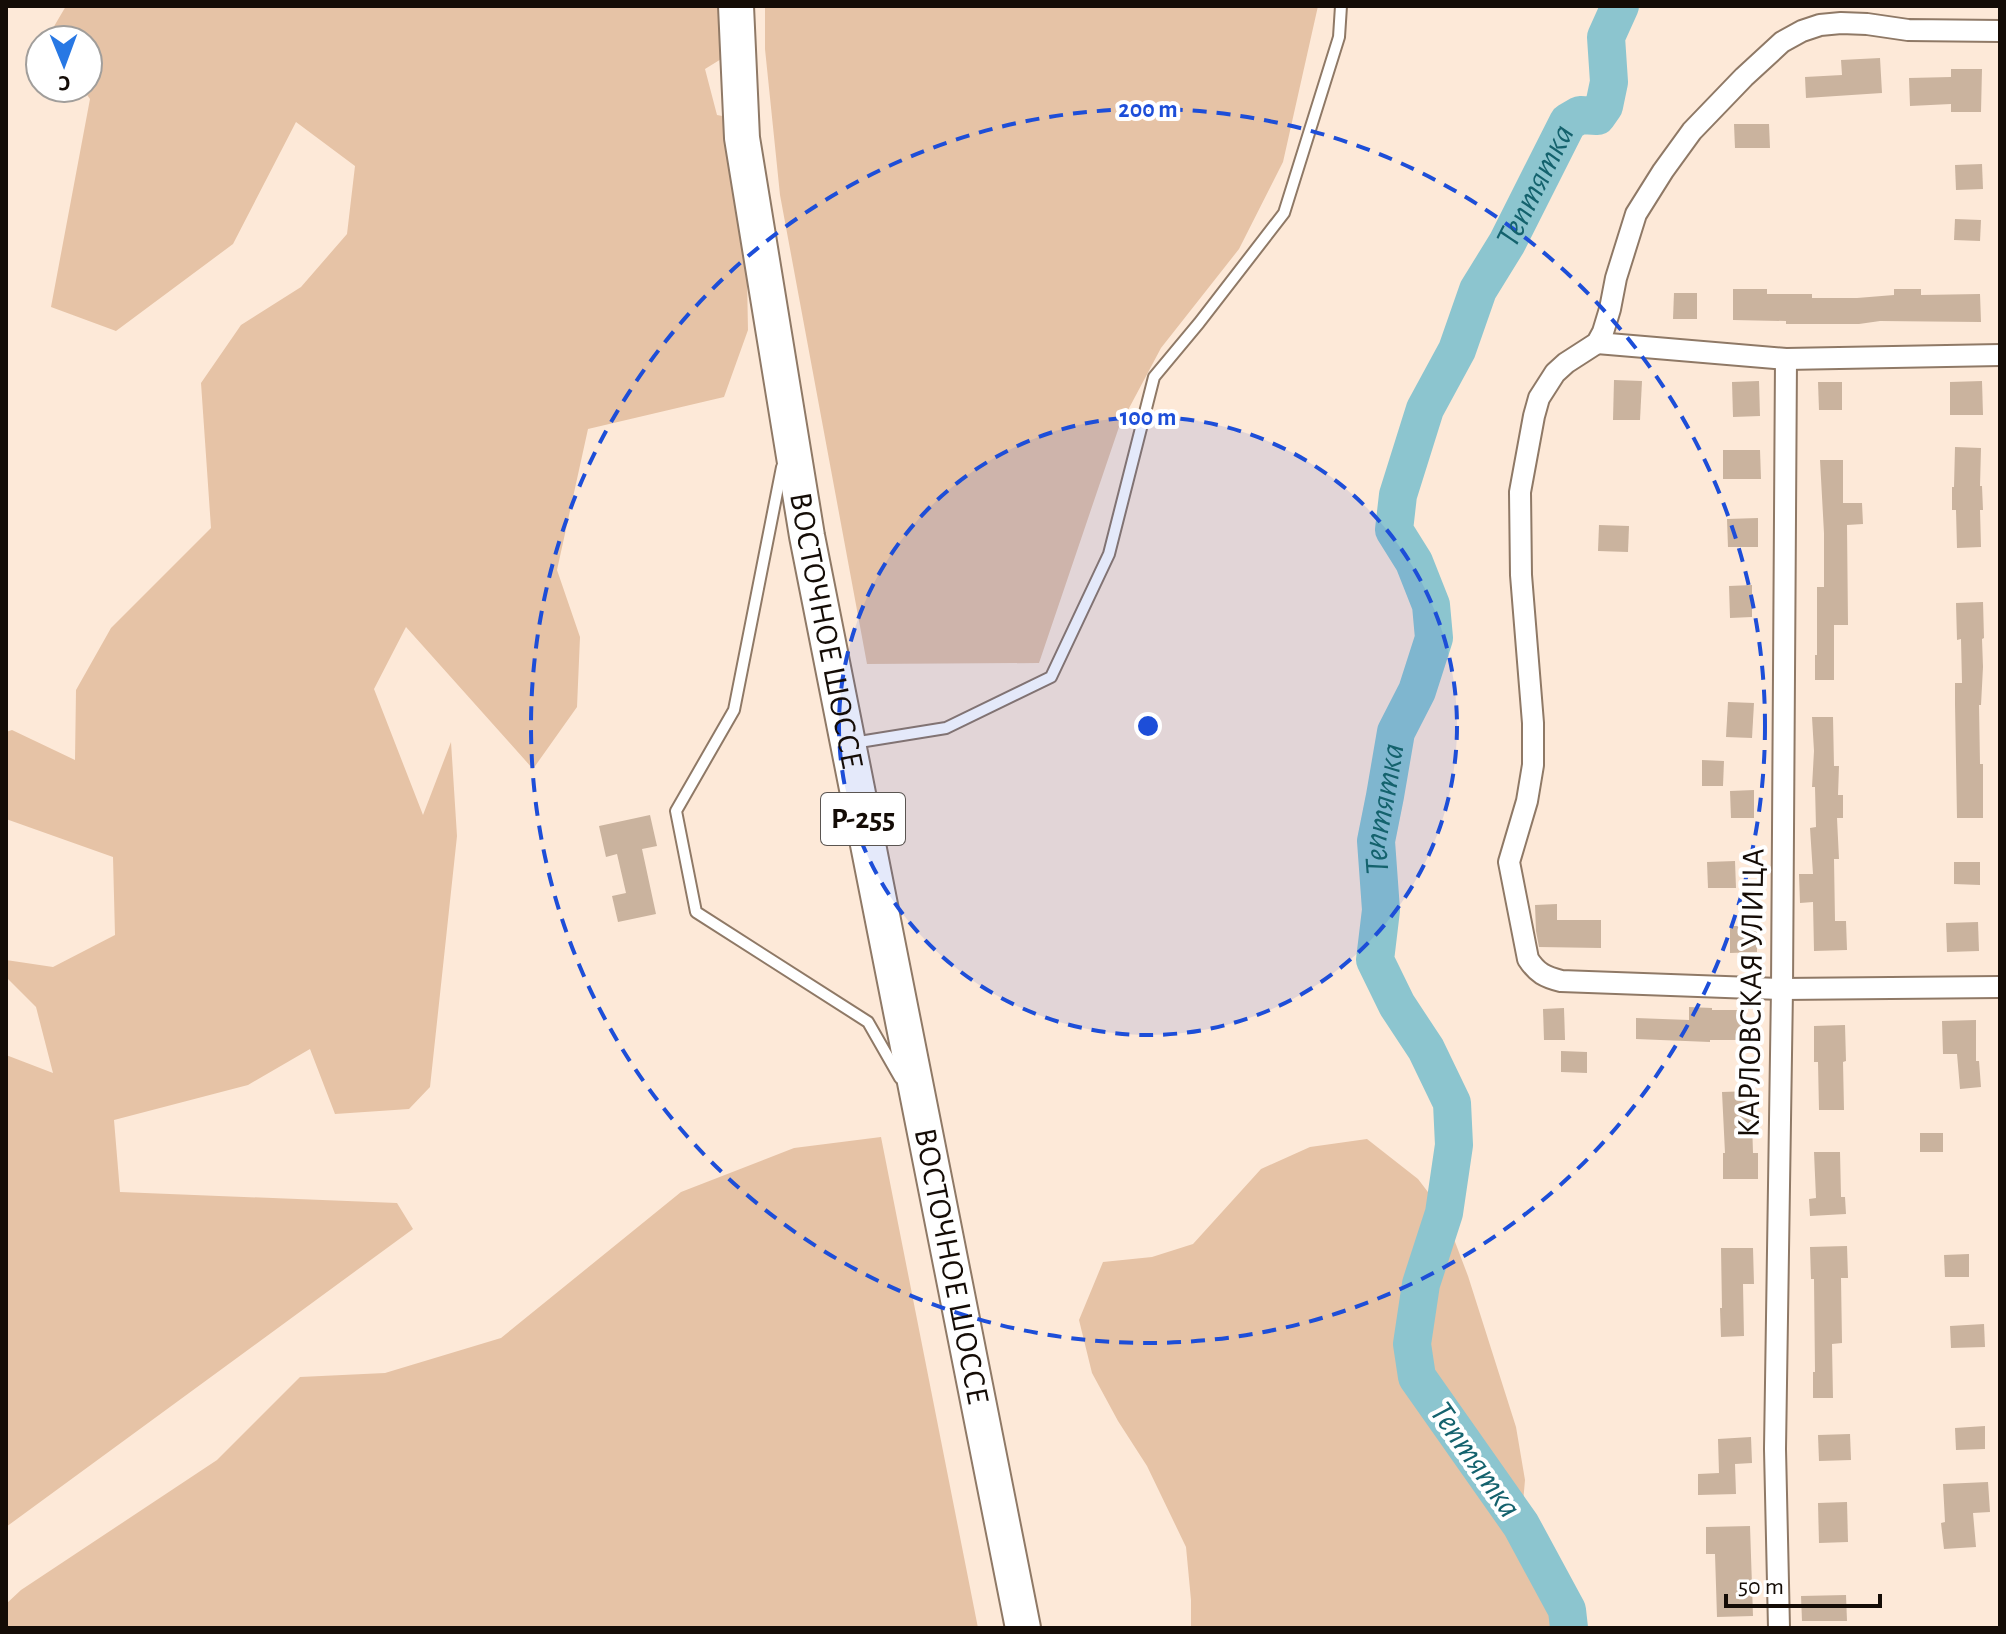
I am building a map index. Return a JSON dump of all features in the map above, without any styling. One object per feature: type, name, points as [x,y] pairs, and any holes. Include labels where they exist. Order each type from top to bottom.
[{"type":"highway","name":"ВОСТОЧНОЕ ШОССЕ","points":[[736,6],[742,138],[807,536],[1023,1628]]},
{"type":"street","points":[[2000,31],[1921,31],[1841,23],[1811,28],[1782,42],[1692,131],[1636,214],[1603,332],[1597,343],[1555,373],[1539,398],[1534,416],[1520,492],[1521,575],[1533,723],[1533,765],[1527,801],[1509,862],[1528,959],[1536,971],[1547,978],[1782,989],[2000,987]]},
{"type":"street","points":[[1597,343],[1786,359],[2000,355]]},
{"type":"street","name":"КАРЛОВСКАЯ УЛИЦА","points":[[1779,1628],[1775,1449],[1786,359]]},
{"type":"lane","points":[[848,744],[946,728],[1051,677],[1109,554],[1154,377],[1284,213],[1339,37],[1341,6]]},
{"type":"lane","points":[[790,430],[734,710],[676,811],[696,912],[868,1022],[920,1113]]},
{"type":"shaded area","points":[[66,6],[743,6],[739,48],[705,69],[717,115],[744,120],[748,330],[724,397],[588,429],[557,570],[580,637],[577,707],[533,769],[406,627],[374,689],[423,815],[451,742],[457,836],[430,1087],[409,1109],[335,1114],[310,1049],[248,1085],[114,1120],[120,1192],[397,1203],[413,1229],[6,1527],[6,1055],[53,1073],[36,1007],[6,977],[6,960],[53,967],[115,935],[113,857],[6,819],[6,732],[12,730],[75,760],[76,690],[111,628],[211,528],[201,383],[241,325],[301,287],[347,234],[355,166],[296,122],[233,244],[116,331],[51,307],[89,104],[104,104],[104,24],[55,24]]},
{"type":"shaded area","points":[[765,6],[1318,6],[1283,162],[1239,249],[1161,348],[1119,427],[1039,663],[867,664],[780,195],[765,49]]},
{"type":"shaded area","points":[[881,1137],[978,1628],[6,1628],[6,1604],[21,1590],[217,1460],[300,1377],[385,1373],[501,1338],[681,1192],[794,1148]]},
{"type":"shaded area","points":[[1367,1139],[1418,1179],[1444,1213],[1468,1276],[1516,1427],[1525,1480],[1521,1525],[1551,1565],[1567,1610],[1579,1628],[1191,1628],[1186,1547],[1147,1466],[1092,1373],[1079,1320],[1103,1262],[1152,1257],[1193,1244],[1261,1169],[1310,1147]]},
{"type":"building","points":[[1880,58],[1882,93],[1806,98],[1805,77],[1842,75],[1841,60]]},
{"type":"building","points":[[1951,69],[1982,69],[1981,112],[1951,112],[1951,104],[1910,106],[1909,78],[1951,77]]},
{"type":"building","points":[[1734,124],[1769,124],[1770,148],[1735,148]]},
{"type":"building","points":[[1982,164],[1983,189],[1956,190],[1955,165]]},
{"type":"building","points":[[1955,219],[1981,220],[1980,241],[1954,240]]},
{"type":"building","points":[[1733,289],[1767,289],[1767,294],[1812,294],[1812,298],[1894,295],[1894,289],[1921,289],[1921,295],[1980,294],[1981,322],[1786,324],[1786,321],[1733,320]]},
{"type":"building","points":[[1674,293],[1697,293],[1697,319],[1673,319]]},
{"type":"building","points":[[1614,380],[1642,381],[1640,420],[1613,420]]},
{"type":"building","points":[[1759,381],[1760,416],[1733,417],[1732,382]]},
{"type":"building","points":[[1982,381],[1983,415],[1950,415],[1950,382]]},
{"type":"building","points":[[1818,382],[1842,382],[1842,410],[1819,410]]},
{"type":"building","points":[[1955,447],[1981,448],[1981,547],[1957,548],[1956,510],[1952,510]]},
{"type":"building","points":[[1723,450],[1760,450],[1761,479],[1723,479]]},
{"type":"building","points":[[1820,460],[1843,460],[1843,503],[1862,503],[1863,524],[1847,525],[1848,625],[1834,625],[1834,680],[1815,680],[1817,587],[1824,587]]},
{"type":"building","points":[[1758,518],[1758,547],[1728,547],[1727,519]]},
{"type":"building","points":[[1599,525],[1629,526],[1628,552],[1598,551]]},
{"type":"building","points":[[1752,585],[1752,617],[1730,618],[1729,586]]},
{"type":"building","points":[[1983,602],[1983,667],[1979,705],[1983,818],[1957,818],[1955,683],[1962,683],[1956,603]]},
{"type":"building","points":[[1728,702],[1754,703],[1752,738],[1726,737]]},
{"type":"building","points":[[1812,717],[1833,717],[1834,766],[1839,766],[1838,795],[1843,795],[1843,818],[1837,818],[1839,859],[1834,859],[1835,921],[1846,921],[1847,950],[1814,951],[1813,902],[1800,903],[1799,874],[1813,874],[1810,828],[1816,827],[1815,787],[1812,787]]},
{"type":"building","points":[[1702,760],[1724,761],[1723,786],[1702,786]]},
{"type":"building","points":[[1754,790],[1754,818],[1731,818],[1730,791]]},
{"type":"building","points":[[650,815],[657,846],[642,849],[656,914],[618,922],[612,896],[626,893],[617,854],[606,857],[599,826]]},
{"type":"building","points":[[1735,861],[1736,888],[1708,888],[1707,862]]},
{"type":"building","points":[[1954,862],[1980,862],[1980,885],[1954,884]]},
{"type":"building","points":[[1557,904],[1557,920],[1601,920],[1601,948],[1539,947],[1535,905]]},
{"type":"building","points":[[1978,922],[1979,951],[1947,952],[1946,923]]},
{"type":"building","points":[[1730,926],[1757,926],[1757,952],[1730,953]]},
{"type":"building","points":[[1689,1007],[1745,1010],[1745,1040],[1636,1039],[1636,1018],[1689,1020]]},
{"type":"building","points":[[1564,1008],[1565,1040],[1544,1040],[1543,1009]]},
{"type":"building","points":[[1976,1020],[1976,1061],[1979,1061],[1981,1087],[1960,1089],[1957,1054],[1943,1054],[1942,1021]]},
{"type":"building","points":[[1845,1025],[1844,1110],[1819,1110],[1814,1026]]},
{"type":"building","points":[[1561,1051],[1587,1052],[1587,1073],[1561,1072]]},
{"type":"building","points":[[1751,1091],[1753,1153],[1758,1153],[1758,1179],[1723,1179],[1722,1092]]},
{"type":"building","points":[[1920,1133],[1943,1133],[1943,1152],[1920,1152]]},
{"type":"building","points":[[1814,1152],[1840,1152],[1841,1197],[1845,1197],[1846,1214],[1810,1216],[1809,1199],[1816,1198]]},
{"type":"building","points":[[1847,1246],[1848,1278],[1841,1278],[1842,1343],[1832,1344],[1833,1398],[1813,1398],[1814,1279],[1811,1279],[1810,1247]]},
{"type":"building","points":[[1721,1248],[1753,1248],[1754,1284],[1743,1284],[1744,1336],[1721,1337]]},
{"type":"building","points":[[1969,1254],[1969,1277],[1945,1277],[1944,1255]]},
{"type":"building","points":[[1984,1324],[1985,1347],[1951,1348],[1950,1326]]},
{"type":"building","points":[[1985,1426],[1985,1449],[1956,1450],[1955,1428]]},
{"type":"building","points":[[1850,1434],[1851,1460],[1819,1461],[1818,1435]]},
{"type":"building","points":[[1751,1437],[1752,1463],[1735,1464],[1736,1494],[1698,1495],[1698,1474],[1719,1473],[1718,1439]]},
{"type":"building","points":[[1988,1482],[1990,1512],[1973,1513],[1976,1547],[1944,1549],[1941,1523],[1945,1522],[1943,1484]]},
{"type":"building","points":[[1847,1502],[1848,1542],[1819,1543],[1818,1503]]},
{"type":"building","points":[[1750,1526],[1753,1616],[1717,1617],[1715,1554],[1706,1554],[1706,1527]]},
{"type":"building","points":[[1846,1595],[1847,1621],[1802,1621],[1801,1596]]},
{"type":"waterway","name":"Тептятка","points":[[1569,1628],[1567,1610],[1521,1525],[1417,1377],[1412,1344],[1421,1284],[1444,1213],[1454,1145],[1452,1103],[1426,1049],[1397,1005],[1375,960],[1381,910],[1376,841],[1396,732],[1417,691],[1434,638],[1431,605],[1414,562],[1394,530],[1398,495],[1425,409],[1457,350],[1478,290],[1507,243],[1568,122],[1580,115],[1597,116],[1604,106],[1609,82],[1606,37],[1620,6]]}]
